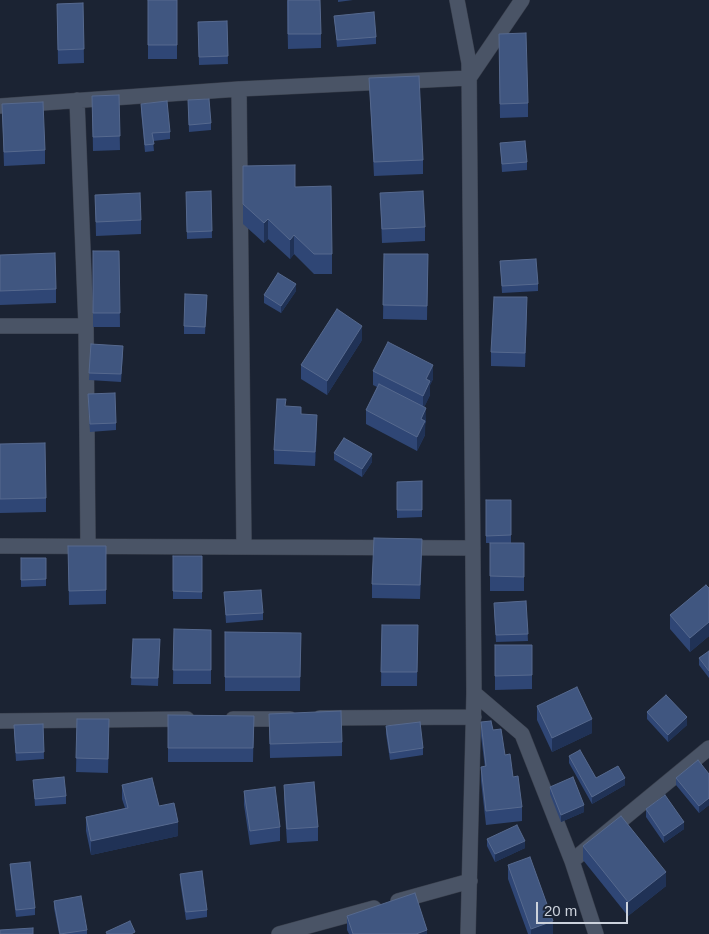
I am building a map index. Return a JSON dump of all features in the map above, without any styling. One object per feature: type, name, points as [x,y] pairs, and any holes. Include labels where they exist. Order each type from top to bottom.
[{"type":"street","points":[[458,0],[469,63],[474,717],[468,934]]},
{"type":"street","points":[[468,78],[522,0]]},
{"type":"street","points":[[0,106],[239,89],[468,78]]},
{"type":"street","points":[[239,89],[244,547]]},
{"type":"street","points":[[77,100],[86,326],[88,546]]},
{"type":"street","points":[[0,326],[86,326]]},
{"type":"street","points":[[0,546],[473,548]]},
{"type":"street","points":[[474,693],[522,734],[572,861],[596,934]]},
{"type":"street","points":[[217,719],[474,717]]},
{"type":"street","points":[[0,720],[197,719]]},
{"type":"street","points":[[572,861],[709,748]]},
{"type":"street","points":[[279,934],[470,882]]},
{"type":"building","points":[[148,0],[177,0],[177,45],[148,45]]},
{"type":"building","points":[[288,0],[320,0],[321,34],[288,34]]},
{"type":"building","points":[[83,3],[84,49],[58,50],[57,4]]},
{"type":"building","points":[[374,12],[376,37],[337,40],[334,16]]},
{"type":"building","points":[[227,21],[228,56],[199,57],[198,22]]},
{"type":"building","points":[[526,33],[528,103],[500,104],[499,34]]},
{"type":"building","points":[[419,76],[423,160],[374,162],[369,78]]},
{"type":"building","points":[[119,95],[120,136],[93,137],[92,96]]},
{"type":"building","points":[[209,99],[211,123],[189,125],[188,100]]},
{"type":"building","points":[[167,101],[170,132],[152,133],[154,144],[145,145],[141,104]]},
{"type":"building","points":[[43,102],[45,150],[4,152],[2,104]]},
{"type":"building","points":[[525,141],[527,162],[502,164],[500,143]]},
{"type":"building","points":[[295,165],[295,187],[331,186],[332,254],[314,254],[294,235],[290,240],[268,219],[264,223],[243,204],[243,166]]},
{"type":"building","points":[[211,191],[212,231],[187,232],[186,192]]},
{"type":"building","points":[[423,191],[425,227],[382,229],[380,193]]},
{"type":"building","points":[[140,193],[141,220],[96,222],[95,195]]},
{"type":"building","points":[[93,251],[119,251],[120,313],[93,313]]},
{"type":"building","points":[[55,253],[56,289],[0,291],[0,255]]},
{"type":"building","points":[[384,254],[428,254],[427,306],[383,305]]},
{"type":"building","points":[[536,259],[538,284],[502,286],[500,261]]},
{"type":"building","points":[[278,273],[296,284],[281,306],[264,295]]},
{"type":"building","points":[[185,294],[207,295],[205,327],[184,326]]},
{"type":"building","points":[[494,297],[527,297],[525,353],[491,352]]},
{"type":"building","points":[[337,309],[362,326],[327,381],[301,365]]},
{"type":"building","points":[[388,342],[433,365],[426,379],[430,381],[423,396],[373,371]]},
{"type":"building","points":[[91,344],[123,346],[121,374],[89,373]]},
{"type":"building","points":[[379,384],[426,408],[421,419],[425,421],[417,437],[366,410]]},
{"type":"building","points":[[115,393],[116,423],[90,424],[88,394]]},
{"type":"building","points":[[277,399],[286,399],[285,406],[301,407],[301,414],[317,415],[315,452],[274,450]]},
{"type":"building","points":[[344,438],[372,454],[362,469],[334,453]]},
{"type":"building","points":[[45,443],[46,498],[0,499],[0,444]]},
{"type":"building","points":[[422,481],[422,510],[397,510],[397,482]]},
{"type":"building","points":[[486,500],[511,500],[511,535],[486,536]]},
{"type":"building","points":[[374,538],[422,539],[420,585],[372,584]]},
{"type":"building","points":[[490,543],[524,543],[524,577],[490,576]]},
{"type":"building","points":[[68,546],[106,546],[106,590],[69,591]]},
{"type":"building","points":[[173,556],[202,556],[202,592],[173,591]]},
{"type":"building","points":[[21,558],[46,558],[46,579],[21,580]]},
{"type":"building","points":[[706,585],[709,588],[709,622],[690,638],[670,615]]},
{"type":"building","points":[[261,590],[263,613],[226,615],[224,592]]},
{"type":"building","points":[[526,601],[528,634],[496,635],[494,603]]},
{"type":"building","points":[[382,625],[418,625],[417,672],[381,672]]},
{"type":"building","points":[[174,629],[211,630],[211,670],[173,670]]},
{"type":"building","points":[[225,632],[301,633],[300,677],[225,677]]},
{"type":"building","points":[[133,639],[160,639],[158,678],[131,678]]},
{"type":"building","points":[[495,645],[532,645],[532,675],[495,676]]},
{"type":"building","points":[[709,651],[709,671],[699,658]]},
{"type":"building","points":[[577,687],[592,719],[552,738],[537,706]]},
{"type":"building","points":[[666,695],[687,717],[668,735],[647,712]]},
{"type":"building","points":[[341,711],[342,742],[270,744],[269,714]]},
{"type":"building","points":[[168,715],[254,716],[253,748],[168,748]]},
{"type":"building","points":[[77,719],[109,719],[108,759],[76,758]]},
{"type":"building","points":[[491,721],[493,730],[501,729],[505,755],[510,754],[513,777],[518,776],[522,807],[486,811],[481,767],[486,766],[481,722]]},
{"type":"building","points":[[420,722],[423,748],[390,753],[386,726]]},
{"type":"building","points":[[43,724],[44,752],[16,753],[14,725]]},
{"type":"building","points":[[580,750],[596,778],[618,766],[625,778],[592,797],[569,756]]},
{"type":"building","points":[[698,760],[709,774],[709,798],[699,806],[676,778]]},
{"type":"building","points":[[64,777],[66,796],[35,799],[33,780]]},
{"type":"building","points":[[573,777],[584,805],[561,815],[550,787]]},
{"type":"building","points":[[152,778],[159,806],[174,803],[178,822],[91,841],[86,817],[128,808],[122,785]]},
{"type":"building","points":[[314,782],[318,827],[287,829],[284,785]]},
{"type":"building","points":[[275,787],[280,827],[250,831],[244,791]]},
{"type":"building","points":[[665,795],[684,822],[664,836],[646,809]]},
{"type":"building","points":[[621,816],[666,872],[628,902],[583,846]]},
{"type":"building","points":[[517,825],[525,841],[495,854],[487,839]]},
{"type":"building","points":[[530,857],[553,921],[531,929],[508,865]]},
{"type":"building","points":[[30,862],[35,908],[16,910],[10,864]]},
{"type":"building","points":[[202,871],[207,910],[186,912],[180,874]]},
{"type":"building","points":[[415,893],[427,930],[416,934],[353,934],[347,916]]},
{"type":"building","points":[[81,896],[87,930],[60,934],[54,901]]},
{"type":"building","points":[[130,921],[135,932],[131,934],[107,934],[106,932]]},
{"type":"building","points":[[33,928],[33,934],[0,934],[0,930]]}]
